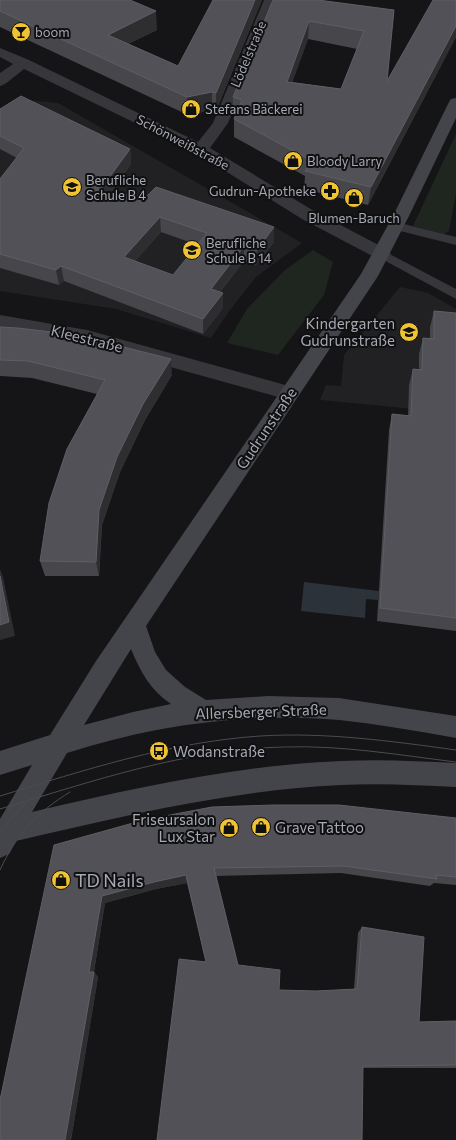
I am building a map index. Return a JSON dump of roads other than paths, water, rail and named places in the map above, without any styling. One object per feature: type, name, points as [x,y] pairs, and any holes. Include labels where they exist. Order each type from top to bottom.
[{"type":"street","name":"Lödelstraße","points":[[201,149],[220,123],[271,0]]},
{"type":"street","name":"Schönweißstraße","points":[[0,52],[201,149],[308,215],[382,254]]},
{"type":"street","points":[[0,82],[7,74],[24,63]]},
{"type":"street","name":"Gudrunstraße","points":[[58,745],[104,669],[356,295],[382,254],[455,106]]},
{"type":"street","name":"Kleestraße","points":[[0,321],[87,337],[289,393]]},
{"type":"street","points":[[134,626],[144,655],[161,682],[176,695],[204,712]]},
{"type":"street","name":"Allersberger Straße","points":[[0,762],[143,721],[204,712],[274,708],[339,710],[456,726]]},
{"type":"street","points":[[2,835],[58,745]]},
{"type":"street","points":[[2,835],[198,789],[269,778],[326,773],[375,771],[420,772],[456,775]]},
{"type":"lane","points":[[396,226],[456,241]]},
{"type":"lane","points":[[382,254],[456,295]]},
{"type":"tram line","points":[[0,796],[128,758],[193,744],[226,739],[284,735],[333,736],[456,750]]},
{"type":"tram line","points":[[0,809],[140,768],[176,760],[247,749],[284,747],[327,748],[370,751],[456,762]]},
{"type":"tram line","points":[[0,870],[6,857],[20,835],[47,808],[70,792]]},
{"type":"tram line","points":[[0,831],[26,803]]},
{"type":"place","name":"boom","points":[[21,32]]},
{"type":"place","name":"Stefans Bäckerei","points":[[191,109]]},
{"type":"place","name":"Bloody Larry","points":[[293,161]]},
{"type":"place","name":"Berufliche Schule B 4","points":[[72,187]]},
{"type":"place","name":"Gudrun-Apotheke","points":[[330,191]]},
{"type":"place","name":"Blumen-Baruch","points":[[354,198]]},
{"type":"place","name":"Berufliche Schule B 14","points":[[192,250]]},
{"type":"place","name":"Kindergarten Gudrunstraße","points":[[409,332]]},
{"type":"place","name":"Wodanstraße","points":[[159,751]]},
{"type":"place","name":"Grave Tattoo","points":[[261,827]]},
{"type":"place","name":"Friseursalon Lux Star","points":[[229,828]]},
{"type":"place","name":"TD Nails","points":[[61,880]]}]
